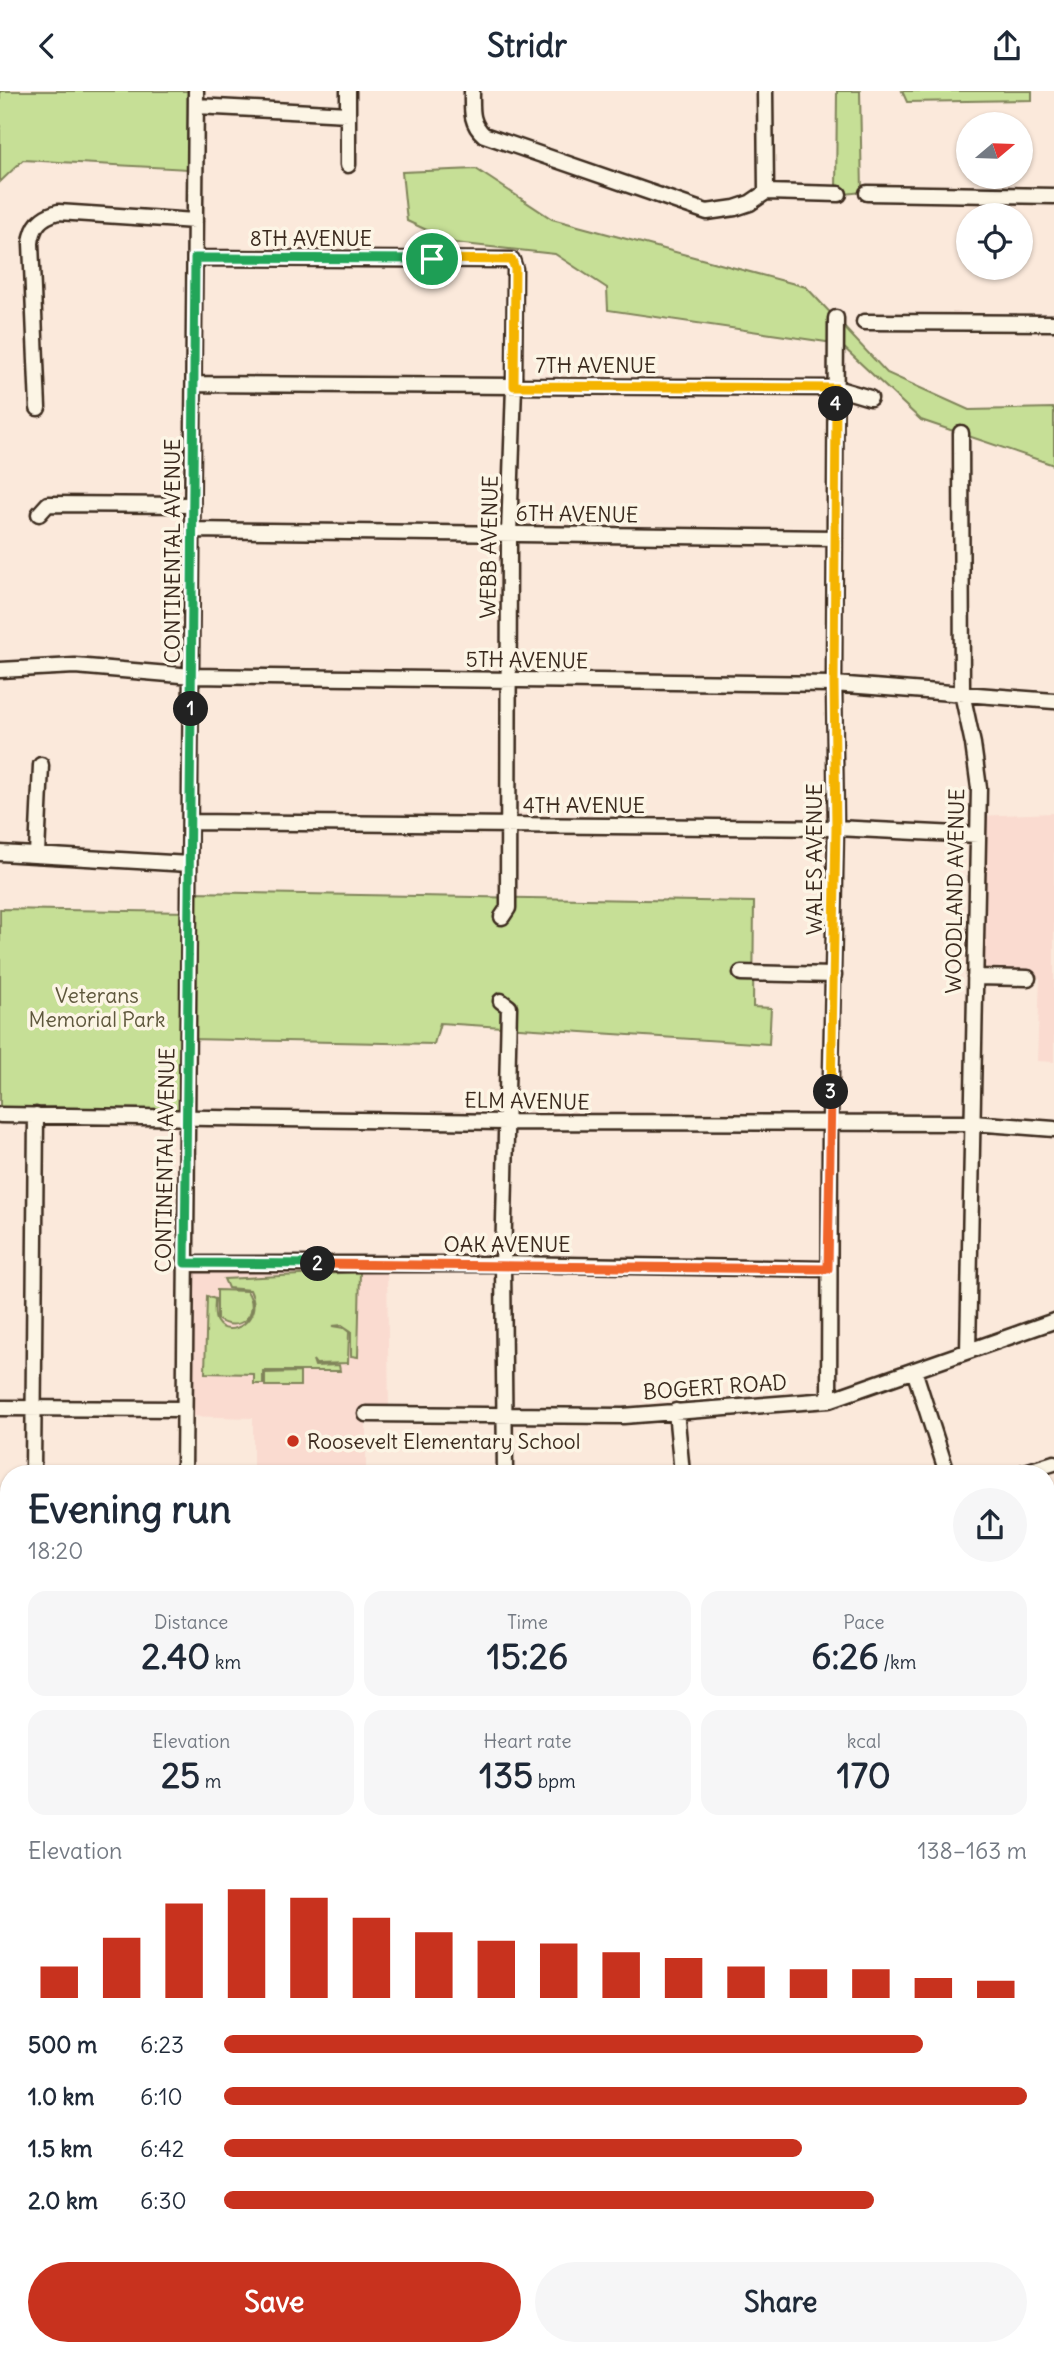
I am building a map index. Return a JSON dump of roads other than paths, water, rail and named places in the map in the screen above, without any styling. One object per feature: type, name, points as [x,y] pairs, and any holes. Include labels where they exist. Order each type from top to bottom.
[{"type":"street","points":[[348,91],[348,165]]},
{"type":"street","points":[[472,91],[474,123],[485,135],[707,212],[735,208],[766,192],[839,194]]},
{"type":"street","points":[[765,91],[766,192]]},
{"type":"street","points":[[196,98],[348,114]]},
{"type":"street","name":"CONTINENTAL AVENUE","points":[[184,1465],[196,98]]},
{"type":"street","points":[[867,193],[1054,196]]},
{"type":"street","points":[[38,408],[31,243],[35,226],[41,219],[58,212],[195,221]]},
{"type":"street","name":"8TH AVENUE","points":[[195,258],[512,260]]},
{"type":"street","name":"WEBB AVENUE","points":[[502,917],[508,908],[509,535],[515,269],[512,260]]},
{"type":"street","name":"WALES AVENUE","points":[[829,1400],[828,1269],[836,828],[836,318]]},
{"type":"street","points":[[864,322],[1054,323]]},
{"type":"street","name":"7TH AVENUE","points":[[194,384],[836,388],[870,398]]},
{"type":"street","name":"WOODLAND AVENUE","points":[[961,433],[962,693],[977,776],[978,835],[968,1350]]},
{"type":"street","points":[[39,514],[48,504],[193,505]]},
{"type":"street","name":"6TH AVENUE","points":[[192,530],[835,538]]},
{"type":"street","name":"5TH AVENUE","points":[[0,670],[75,666],[192,676],[834,684],[1054,701]]},
{"type":"street","points":[[37,854],[41,765]]},
{"type":"street","name":"4TH AVENUE","points":[[190,822],[836,828],[978,835]]},
{"type":"street","points":[[0,853],[189,864]]},
{"type":"street","points":[[741,973],[834,975]]},
{"type":"street","points":[[975,977],[1028,978]]},
{"type":"street","points":[[501,1001],[509,1007],[503,1264],[505,1465]]},
{"type":"street","name":"ELM AVENUE","points":[[0,1115],[505,1122],[973,1123],[1054,1129]]},
{"type":"street","points":[[33,1465],[36,1115]]},
{"type":"street","name":"OAK AVENUE","points":[[185,1263],[828,1269]]},
{"type":"street","name":"BOGERT ROAD","points":[[366,1414],[623,1416],[829,1400],[1054,1321]]},
{"type":"street","points":[[914,1370],[944,1465]]},
{"type":"street","points":[[0,1408],[184,1409]]},
{"type":"street","points":[[676,1411],[681,1465]]},
{"type":"place","name":"Roosevelt Elementary School","points":[[293,1441]]},
{"type":"park label","name":"Veterans Memorial Park","points":[[97,1007]]}]
